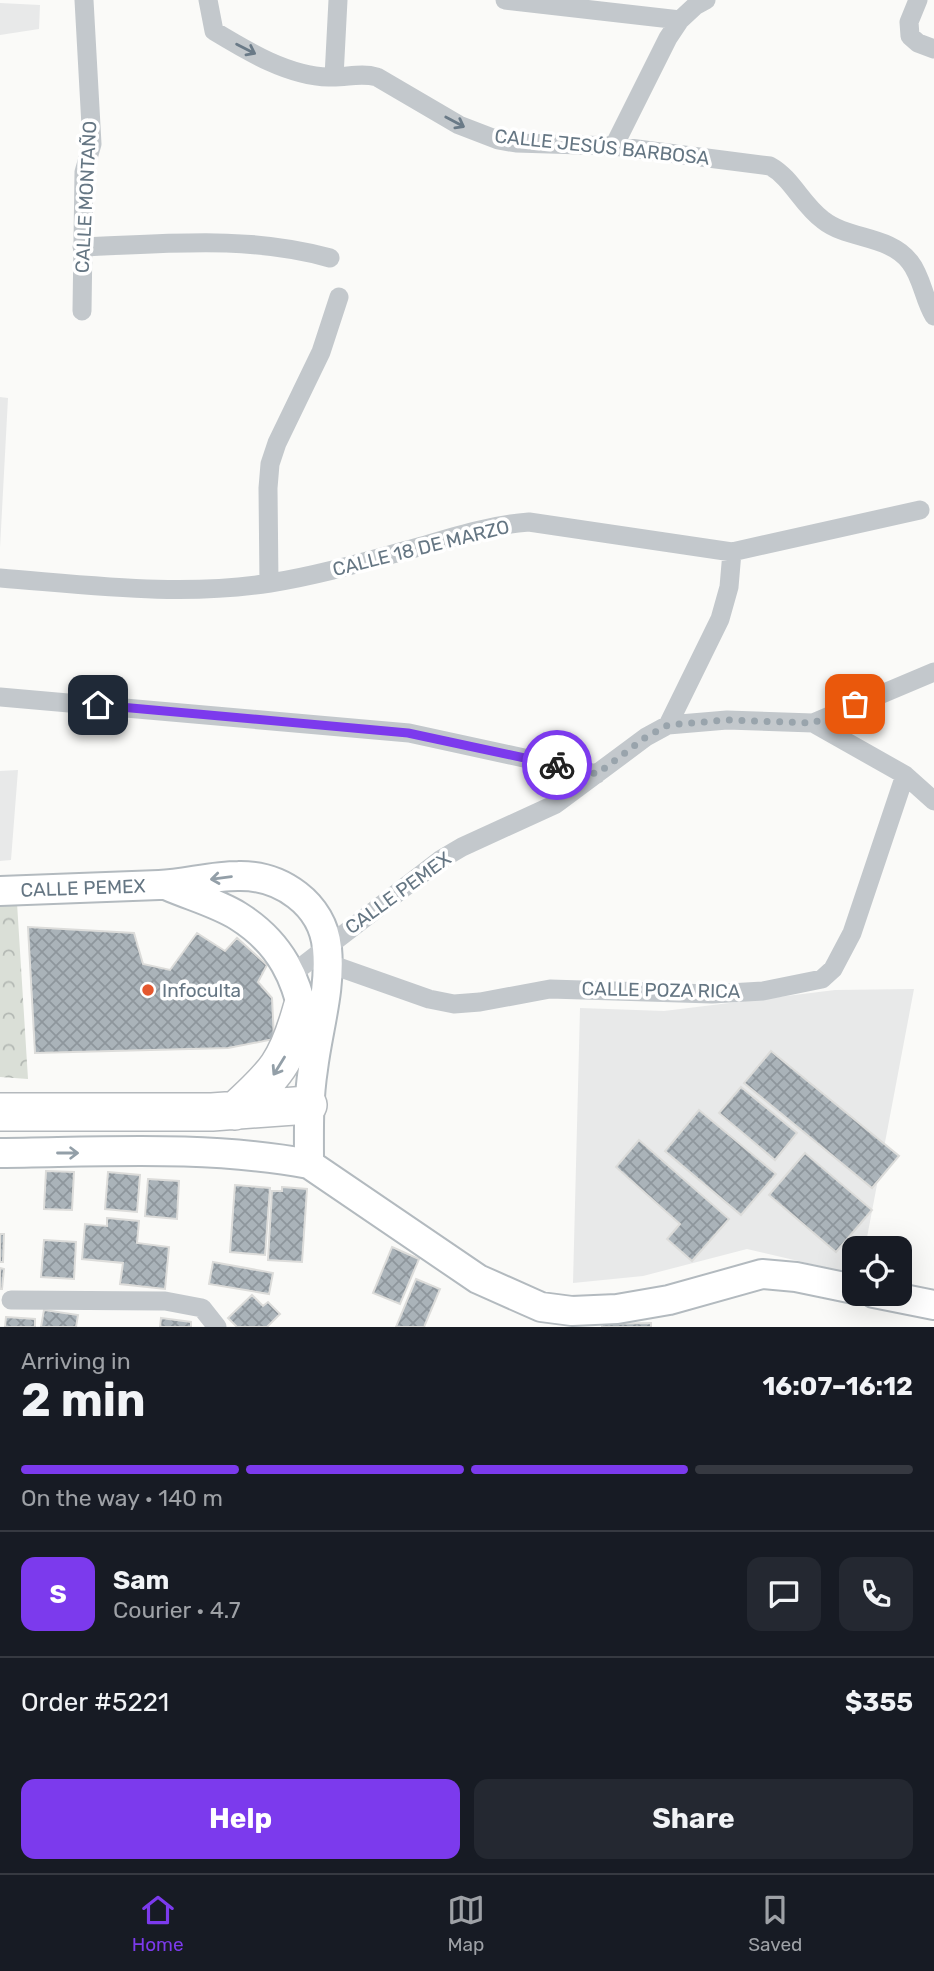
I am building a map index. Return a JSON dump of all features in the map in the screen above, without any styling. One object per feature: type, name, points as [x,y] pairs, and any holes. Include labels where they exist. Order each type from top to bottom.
[{"type":"highway","points":[[223,1111],[266,1083],[278,1069],[293,1039],[297,991]]},
{"type":"highway","points":[[0,1112],[223,1111],[308,1105]]},
{"type":"street","name":"CALLE MONTAÑO","points":[[82,311],[85,172],[92,144],[84,0]]},
{"type":"street","name":"CALLE JESÚS BARBOSA","points":[[208,0],[214,31],[243,49],[289,69],[327,77],[363,74],[377,77],[458,125],[498,140],[614,146],[770,166],[779,171],[826,223],[893,247],[904,255],[912,264],[934,316]]},
{"type":"street","points":[[334,77],[338,0]]},
{"type":"street","points":[[505,0],[680,20]]},
{"type":"street","points":[[614,146],[668,38],[680,20],[706,0]]},
{"type":"street","points":[[918,0],[909,22],[910,36],[918,43],[934,49]]},
{"type":"street","points":[[82,247],[218,242],[296,248],[330,258]]},
{"type":"street","points":[[269,583],[270,464],[277,443],[321,352],[339,297]]},
{"type":"street","name":"CALLE 18 DE MARZO","points":[[0,578],[136,588],[206,589],[269,583],[339,570],[478,529],[516,523],[555,524],[732,552],[920,510]]},
{"type":"street","points":[[668,725],[720,619],[729,587],[732,552]]},
{"type":"street","name":"CALLE PEMEX","points":[[297,991],[327,955],[440,860],[556,804],[646,737],[668,725],[727,720],[813,723],[934,672]]},
{"type":"street","points":[[0,697],[408,733],[597,774]]},
{"type":"street","points":[[813,723],[905,775],[934,801]]},
{"type":"street","name":"CALLE POZA RICA","points":[[327,955],[429,999],[454,1004],[550,989],[712,994],[763,991],[822,979],[833,970],[852,933],[905,775]]},
{"type":"street","name":"CALLE PEMEX","points":[[0,891],[166,885],[238,876],[265,879]]},
{"type":"street","points":[[237,915],[265,879],[292,890],[310,905],[321,924],[327,955],[326,1003],[308,1105],[309,1164]]},
{"type":"street","points":[[166,885],[237,915],[277,951],[297,991],[313,1066]]},
{"type":"street","points":[[0,1153],[211,1152],[267,1156],[309,1164],[478,1279],[541,1307],[572,1311],[608,1310],[660,1301],[762,1274],[796,1277],[842,1287]]},
{"type":"street","points":[[510,1295],[537,1327]]},
{"type":"street","points":[[11,1300],[165,1301],[202,1308],[216,1327]]},
{"type":"street","points":[[912,1301],[934,1305]]},
{"type":"shaded area","points":[[0,3],[40,5],[39,29],[0,35]]},
{"type":"shaded area","points":[[0,397],[8,398],[0,548]]},
{"type":"shaded area","points":[[18,770],[11,860],[0,861],[0,771]]},
{"type":"shaded area","points":[[914,989],[867,1236],[842,1236],[842,1271],[747,1249],[643,1276],[573,1283],[580,1008],[664,1011],[835,990]]},
{"type":"green space","points":[[0,903],[17,903],[28,1079],[0,1077]]},
{"type":"building","name":"Infoculta","points":[[28,927],[134,933],[143,964],[170,970],[197,933],[225,951],[237,938],[267,965],[258,982],[272,998],[274,1039],[228,1048],[35,1053]]},
{"type":"building","points":[[771,1051],[899,1156],[872,1188],[744,1083]]},
{"type":"building","points":[[741,1087],[797,1133],[775,1160],[719,1113]]},
{"type":"building","points":[[699,1110],[776,1174],[741,1215],[665,1151]]},
{"type":"building","points":[[639,1140],[729,1219],[692,1261],[667,1239],[680,1224],[616,1167]]},
{"type":"building","points":[[805,1153],[872,1210],[850,1236],[842,1236],[842,1245],[836,1252],[769,1195]]},
{"type":"building","points":[[46,1171],[74,1172],[72,1210],[44,1209]]},
{"type":"building","points":[[108,1172],[140,1175],[137,1212],[105,1209]]},
{"type":"building","points":[[148,1179],[179,1181],[177,1219],[145,1216]]},
{"type":"building","points":[[235,1185],[270,1188],[265,1255],[230,1252]]},
{"type":"building","points":[[282,1187],[307,1189],[302,1262],[268,1260],[272,1191],[282,1191]]},
{"type":"building","points":[[107,1218],[139,1221],[137,1243],[169,1247],[165,1289],[120,1284],[123,1263],[82,1259],[85,1224],[107,1226]]},
{"type":"building","points":[[0,1234],[4,1234],[3,1262],[0,1262]]},
{"type":"building","points":[[44,1240],[76,1242],[74,1279],[41,1277]]},
{"type":"building","points":[[392,1247],[419,1259],[400,1304],[373,1293]]},
{"type":"building","points":[[213,1262],[273,1273],[269,1294],[209,1284]]},
{"type":"building","points":[[0,1268],[4,1269],[2,1289],[0,1289]]},
{"type":"building","points":[[416,1279],[440,1289],[424,1327],[396,1327]]},
{"type":"building","points":[[252,1295],[263,1306],[268,1302],[280,1314],[267,1327],[237,1327],[228,1318]]},
{"type":"building","points":[[44,1310],[78,1315],[76,1327],[41,1327]]},
{"type":"building","points":[[6,1317],[35,1319],[35,1327],[5,1327]]},
{"type":"building","points":[[161,1318],[191,1322],[191,1327],[160,1327]]},
{"type":"building","points":[[651,1323],[651,1327],[602,1327],[602,1324]]},
{"type":"way so far","points":[[557,765],[597,774],[646,737],[668,725],[727,720],[813,723],[855,704]]},
{"type":"place","name":"Infoculta","points":[[148,990]]},
{"type":"route","points":[[98,705],[408,733],[557,765]]}]
